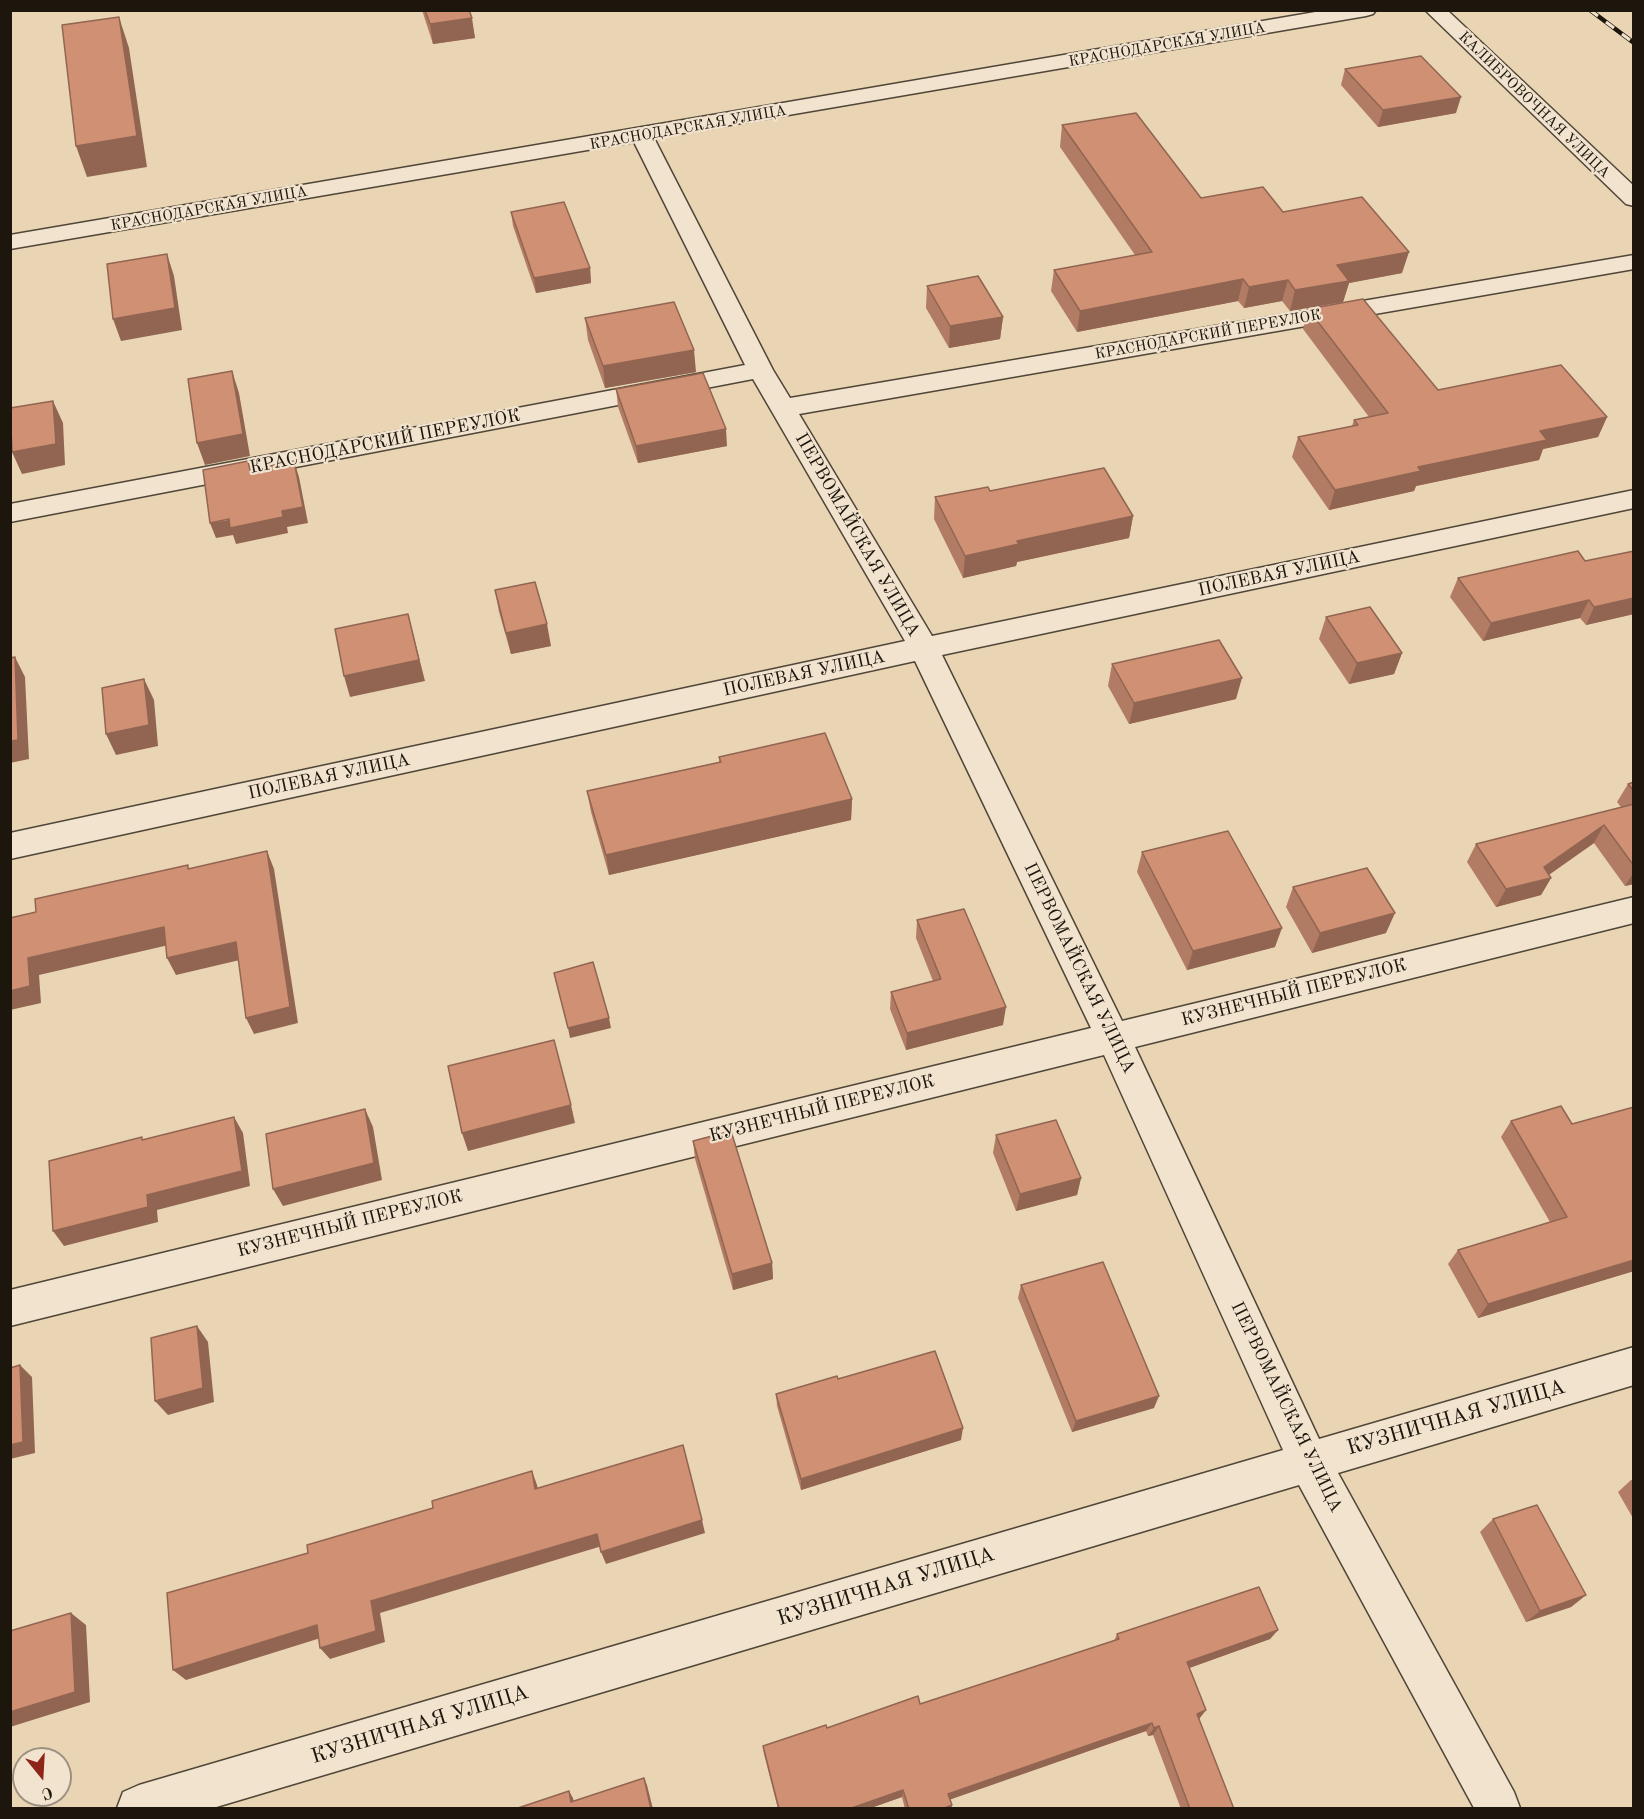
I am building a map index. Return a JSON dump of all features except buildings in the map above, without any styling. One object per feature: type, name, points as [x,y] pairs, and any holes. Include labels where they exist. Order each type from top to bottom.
[{"type":"street","name":"КРАСНОДАРСКАЯ УЛИЦА","points":[[10,242],[642,136],[1366,10]]},
{"type":"street","name":"КАЛИБРОВОЧНАЯ УЛИЦА","points":[[1435,10],[1634,199]]},
{"type":"street","name":"ПЕРВОМАЙСКАЯ УЛИЦА","points":[[642,136],[760,370],[924,648],[1113,1037],[1309,1462],[1498,1809]]},
{"type":"street","name":"КРАСНОДАРСКИЙ ПЕРЕУЛОК","points":[[783,408],[1634,261]]},
{"type":"street","name":"КРАСНОДАРСКИЙ ПЕРЕУЛОК","points":[[10,513],[760,370]]},
{"type":"street","name":"ПОЛЕВАЯ УЛИЦА","points":[[10,846],[924,648],[1634,500]]},
{"type":"street","name":"КУЗНЕЧНЫЙ ПЕРЕУЛОК","points":[[10,1308],[1634,910]]},
{"type":"street","name":"КУЗНИЧНАЯ УЛИЦА","points":[[139,1809],[1634,1366]]},
{"type":"railway","points":[[1590,10],[1634,43]]}]
